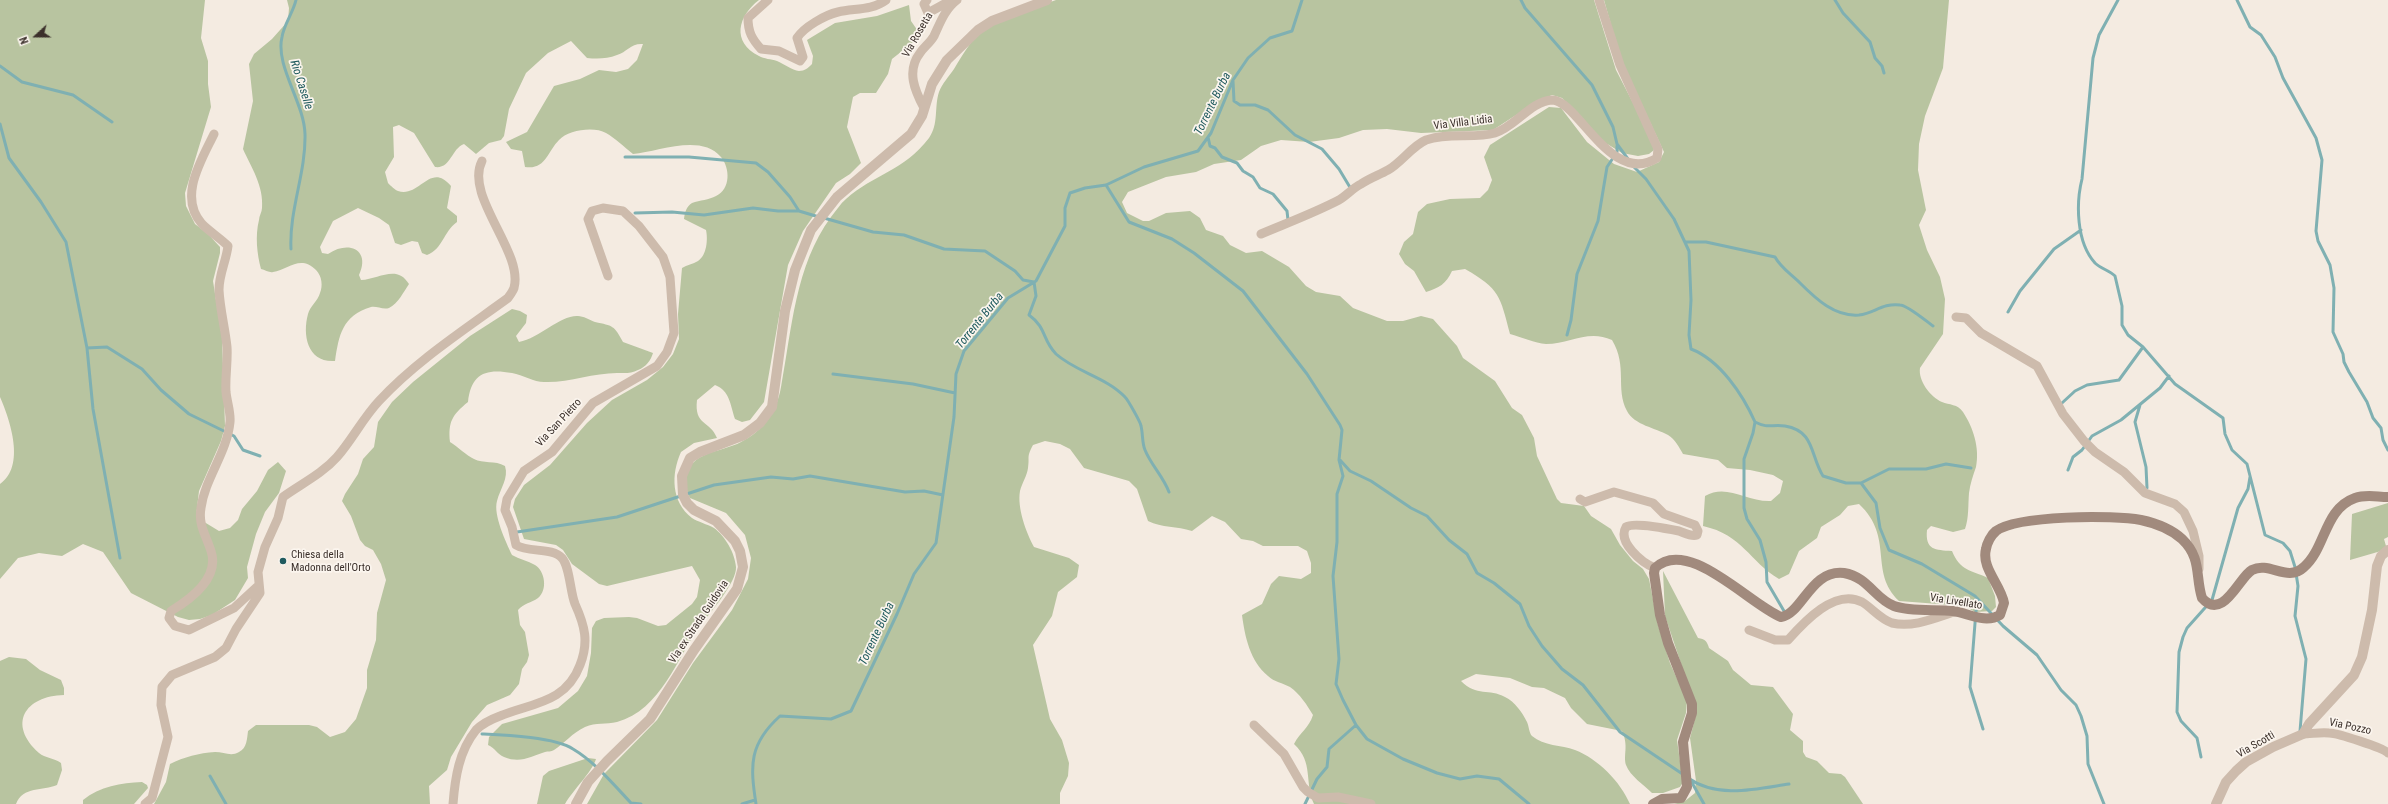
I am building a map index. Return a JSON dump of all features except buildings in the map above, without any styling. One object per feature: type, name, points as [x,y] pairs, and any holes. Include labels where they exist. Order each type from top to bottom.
[{"type":"main road","name":"Via Livellato","points":[[1655,568],[1663,562],[1677,560],[1704,567],[1781,617],[1792,612],[1814,586],[1831,575],[1843,573],[1861,579],[1895,606],[1954,612],[1987,619],[1996,618],[2002,612],[2004,603],[2003,597],[1985,561],[1985,554],[1991,537],[1997,531],[2015,524],[2050,518],[2117,518],[2142,520],[2164,528],[2178,536],[2188,546],[2199,569],[2202,598],[2210,603],[2222,602],[2229,598],[2244,577],[2253,570],[2262,567],[2286,574],[2296,573],[2304,567],[2314,556],[2334,513],[2342,504],[2355,498],[2367,495],[2388,497]]},
{"type":"main road","points":[[1653,804],[1662,800],[1681,798],[1686,791],[1683,742],[1693,708],[1660,615],[1655,568]]},
{"type":"street","points":[[768,0],[748,18],[748,30],[752,40],[761,49],[779,51],[800,61],[802,57],[797,38],[801,31],[838,12],[860,10],[881,4],[886,0]]},
{"type":"street","points":[[927,0],[924,4],[928,13],[946,3],[954,2]]},
{"type":"street","name":"Via ex Strada Guidovia","points":[[576,804],[588,782],[602,766],[650,719],[694,650],[737,589],[743,567],[740,551],[735,541],[716,521],[694,510],[687,504],[683,495],[682,476],[690,458],[700,452],[744,435],[760,423],[772,407],[785,311],[794,270],[811,230],[837,197],[910,134],[924,108],[932,84],[947,60],[978,30],[992,22],[1047,0]]},
{"type":"street","name":"Via Villa Lidia","points":[[1262,234],[1340,199],[1361,184],[1388,170],[1424,141],[1441,136],[1494,133],[1512,124],[1540,103],[1550,100],[1557,100],[1567,107],[1600,145],[1619,157],[1635,163],[1649,163],[1657,158],[1658,149],[1620,65],[1599,0]]},
{"type":"street","name":"Via Rosetta","points":[[924,108],[916,93],[912,77],[914,63],[932,39],[954,2]]},
{"type":"street","points":[[214,134],[192,186],[190,200],[202,224],[228,246],[226,262],[219,276],[219,291],[227,348],[226,383],[230,421],[226,444],[202,496],[199,516],[201,530],[212,552],[213,568],[202,586],[187,601],[171,611],[169,618],[175,626],[189,630],[234,608],[259,585]]},
{"type":"street","points":[[145,804],[152,798],[168,737],[161,705],[162,687],[172,675],[215,657],[226,648],[236,629],[260,593],[258,572],[265,546],[278,518],[283,497],[318,474],[336,458],[378,402],[411,371],[508,298],[514,287],[513,269],[480,190],[478,170],[482,161]]},
{"type":"street","name":"Via San Pietro","points":[[453,804],[455,775],[465,748],[477,729],[492,719],[545,701],[562,693],[576,677],[584,655],[586,638],[583,623],[573,600],[565,565],[561,558],[554,553],[522,549],[516,545],[512,527],[505,510],[510,493],[524,471],[552,452],[593,403],[646,375],[657,366],[667,352],[674,333],[674,317],[670,277],[663,257],[639,226],[623,211],[603,208],[592,211],[588,219],[608,276]]},
{"type":"street","points":[[1956,316],[1966,318],[1981,333],[2037,366],[2063,414],[2084,441],[2095,452],[2124,472],[2145,493],[2175,504],[2184,512],[2193,530],[2199,556],[2199,569]]},
{"type":"street","points":[[1580,499],[1585,502],[1614,492],[1653,503],[1664,514],[1695,525],[1698,531],[1697,535],[1693,536],[1679,531],[1634,524],[1626,527],[1624,534],[1626,541],[1642,562],[1655,568]]},
{"type":"street","points":[[2303,734],[2309,724],[2354,676],[2362,657],[2371,618],[2377,566],[2381,556],[2388,550]]},
{"type":"street","points":[[1749,630],[1774,640],[1788,640],[1800,627],[1822,608],[1842,598],[1861,601],[1893,623],[1926,622],[1954,612]]},
{"type":"street","points":[[1254,725],[1284,754],[1303,787],[1308,792],[1318,798],[1338,797],[1371,804]]},
{"type":"street","name":"Via Pozzo","points":[[2303,734],[2330,733],[2362,743],[2372,744],[2386,750],[2388,753]]},
{"type":"street","name":"Via Scotti","points":[[2216,804],[2226,782],[2246,762],[2273,747],[2303,734]]},
{"type":"green space","points":[[0,0],[205,0],[201,38],[208,61],[208,84],[211,107],[185,193],[186,206],[195,224],[208,234],[220,247],[220,253],[213,281],[222,338],[225,426],[221,441],[199,491],[196,517],[219,531],[230,528],[238,520],[242,509],[257,491],[268,470],[278,462],[286,471],[279,493],[265,512],[256,534],[247,567],[248,578],[235,600],[212,615],[200,619],[189,620],[178,617],[131,593],[103,552],[83,544],[62,556],[39,553],[18,558],[0,579],[0,484],[8,476],[12,466],[14,442],[8,418],[0,397]]},
{"type":"green space","points":[[287,0],[759,0],[752,6],[742,21],[741,36],[744,44],[761,57],[777,61],[799,71],[805,70],[812,64],[813,56],[807,40],[835,23],[877,16],[909,5],[911,21],[920,34],[916,40],[892,59],[888,74],[876,93],[860,93],[853,97],[847,127],[861,163],[850,174],[836,183],[803,231],[788,265],[764,402],[750,420],[742,422],[735,419],[727,394],[715,385],[697,400],[697,408],[700,419],[714,432],[717,438],[694,443],[681,452],[676,469],[675,487],[680,504],[685,511],[692,518],[718,531],[729,545],[734,556],[736,567],[728,589],[700,626],[657,695],[632,716],[617,722],[585,727],[576,732],[553,751],[545,752],[521,760],[510,759],[502,756],[488,745],[489,737],[502,724],[558,708],[578,691],[587,676],[591,653],[592,628],[596,621],[604,618],[629,617],[637,618],[658,626],[666,625],[692,604],[697,597],[700,580],[692,566],[607,586],[599,584],[572,564],[563,550],[556,545],[524,539],[513,507],[515,499],[524,485],[550,465],[587,423],[612,400],[647,380],[663,367],[673,354],[679,339],[678,314],[682,268],[698,261],[701,258],[705,251],[707,242],[706,230],[684,219],[685,212],[688,206],[692,203],[716,196],[721,193],[727,183],[728,178],[726,167],[721,157],[712,150],[702,146],[678,146],[633,154],[606,133],[595,130],[581,130],[568,134],[559,140],[542,163],[537,166],[525,167],[522,151],[511,149],[506,142],[527,132],[554,86],[580,79],[599,70],[616,72],[628,69],[637,60],[643,44],[632,46],[620,54],[594,59],[587,58],[571,41],[548,53],[526,73],[509,109],[504,136],[501,140],[489,143],[476,154],[464,144],[456,150],[448,162],[440,167],[435,167],[414,133],[399,125],[393,127],[394,157],[385,172],[388,183],[398,191],[406,192],[413,190],[431,178],[437,177],[444,179],[451,186],[447,208],[457,216],[457,222],[452,226],[440,245],[427,255],[422,253],[418,242],[412,241],[401,245],[395,243],[389,225],[379,218],[358,208],[333,221],[320,247],[322,253],[328,254],[343,248],[356,250],[360,253],[362,259],[362,266],[359,275],[361,280],[393,274],[404,278],[409,284],[398,300],[389,308],[384,309],[371,307],[361,311],[348,321],[338,343],[335,361],[319,358],[313,353],[309,346],[306,322],[309,311],[318,299],[321,290],[322,284],[320,275],[310,265],[305,263],[294,264],[272,272],[261,269],[257,239],[259,217],[262,210],[261,192],[259,184],[243,149],[253,101],[249,64],[254,54],[272,39],[288,21],[289,8]]},
{"type":"green space","points":[[1056,0],[1594,0],[1616,70],[1648,132],[1654,150],[1649,154],[1638,156],[1622,153],[1604,142],[1562,98],[1552,95],[1536,102],[1493,130],[1421,133],[1387,129],[1363,130],[1339,138],[1309,142],[1281,140],[1261,146],[1241,160],[1214,164],[1196,172],[1166,177],[1128,192],[1122,202],[1127,213],[1143,221],[1149,221],[1166,213],[1190,211],[1200,218],[1206,230],[1223,236],[1230,245],[1246,253],[1262,251],[1289,267],[1306,286],[1316,292],[1340,296],[1353,308],[1387,321],[1403,321],[1421,316],[1433,319],[1457,346],[1463,358],[1495,381],[1512,408],[1522,415],[1534,438],[1537,456],[1557,499],[1561,503],[1584,506],[1591,516],[1611,529],[1620,545],[1633,561],[1643,569],[1649,579],[1658,625],[1670,663],[1687,701],[1686,713],[1677,740],[1683,782],[1680,787],[1663,793],[1652,793],[1634,777],[1626,765],[1626,746],[1622,731],[1587,724],[1571,708],[1565,698],[1544,688],[1532,687],[1510,678],[1476,674],[1461,681],[1472,689],[1499,694],[1512,702],[1525,718],[1531,735],[1542,742],[1570,748],[1592,759],[1614,779],[1626,795],[1630,804],[1314,804],[1309,788],[1304,758],[1294,744],[1313,715],[1294,690],[1270,678],[1257,663],[1249,648],[1242,615],[1262,604],[1271,584],[1279,576],[1301,579],[1311,573],[1311,563],[1307,551],[1298,546],[1263,546],[1253,541],[1241,539],[1225,522],[1212,516],[1192,531],[1164,526],[1148,521],[1137,489],[1129,481],[1084,468],[1070,449],[1060,444],[1045,441],[1033,445],[1030,452],[1029,464],[1019,498],[1023,520],[1034,547],[1069,558],[1079,565],[1077,577],[1058,592],[1052,616],[1033,645],[1050,719],[1062,740],[1069,763],[1068,776],[1060,793],[1060,804],[587,804],[604,774],[657,720],[693,663],[732,610],[748,579],[751,558],[745,535],[726,513],[690,498],[687,492],[686,482],[688,472],[692,464],[706,454],[733,446],[756,432],[768,419],[772,412],[781,387],[792,321],[802,277],[819,236],[831,217],[846,199],[909,158],[929,138],[934,127],[940,89],[966,49],[982,31],[996,22]]},
{"type":"green space","points":[[1604,0],[1949,0],[1943,68],[1925,116],[1919,144],[1918,170],[1926,210],[1919,225],[1927,250],[1940,277],[1945,299],[1943,334],[1920,368],[1920,373],[1923,383],[1933,396],[1942,402],[1956,406],[1963,412],[1973,431],[1977,460],[1969,490],[1968,516],[1965,529],[1953,532],[1931,526],[1927,530],[1927,537],[1932,548],[1952,551],[1955,558],[1962,566],[1988,578],[1995,596],[1996,607],[1992,611],[1975,612],[1965,606],[1899,601],[1890,590],[1885,578],[1876,529],[1870,517],[1859,504],[1848,506],[1840,515],[1821,527],[1817,538],[1799,551],[1789,574],[1779,579],[1769,572],[1737,542],[1717,530],[1703,526],[1705,496],[1721,491],[1762,501],[1771,501],[1780,493],[1783,481],[1773,475],[1750,470],[1727,468],[1718,460],[1683,454],[1673,439],[1640,423],[1630,416],[1622,394],[1621,368],[1617,350],[1612,340],[1603,337],[1587,336],[1546,344],[1510,334],[1501,302],[1492,288],[1477,276],[1465,269],[1452,271],[1442,285],[1426,292],[1414,271],[1405,264],[1399,254],[1404,242],[1413,234],[1418,212],[1427,204],[1450,199],[1480,198],[1488,190],[1492,180],[1484,157],[1490,145],[1549,107],[1561,108],[1587,142],[1614,164],[1637,172],[1659,162],[1664,152],[1621,60]]},
{"type":"green space","points":[[512,309],[527,315],[526,323],[516,336],[519,342],[535,336],[564,319],[578,316],[612,327],[615,329],[623,342],[653,353],[646,365],[633,372],[608,373],[562,381],[540,382],[512,373],[494,371],[487,373],[476,379],[472,385],[468,402],[452,419],[450,442],[474,459],[505,466],[506,475],[496,507],[498,521],[512,555],[535,565],[543,576],[544,586],[541,595],[518,610],[520,625],[525,632],[529,655],[527,662],[522,669],[519,684],[510,695],[487,705],[472,722],[451,757],[447,770],[429,786],[430,804],[154,804],[166,782],[170,764],[186,757],[203,753],[236,753],[244,748],[248,731],[256,725],[309,725],[317,727],[330,737],[345,732],[356,719],[367,688],[367,670],[376,640],[377,613],[386,580],[381,564],[373,550],[365,546],[360,540],[351,516],[342,501],[358,474],[363,459],[374,447],[378,422],[392,402],[413,382],[470,336]]},
{"type":"green space","points":[[2388,503],[2388,537],[2384,539],[2386,546],[2381,551],[2350,560],[2352,514]]},
{"type":"green space","points":[[1663,571],[1698,638],[1705,641],[1709,648],[1728,661],[1733,670],[1751,685],[1773,687],[1793,714],[1790,730],[1803,741],[1803,752],[1806,757],[1817,761],[1829,773],[1841,774],[1845,777],[1863,804],[1674,804],[1685,801],[1695,793],[1696,781],[1690,738],[1697,711],[1665,616]]},
{"type":"green space","points":[[9,657],[26,659],[40,670],[61,680],[64,688],[64,695],[39,700],[31,706],[25,714],[23,722],[24,732],[29,742],[41,755],[61,763],[62,770],[57,785],[23,794],[16,804],[0,804],[0,661]]},
{"type":"green space","points":[[588,758],[596,759],[591,770],[565,804],[537,804],[543,776],[549,771]]},
{"type":"green space","points":[[142,782],[147,785],[148,788],[134,804],[83,804],[83,800],[96,791],[104,788],[119,784]]},
{"type":"waterway","name":"Rio Caselle","points":[[291,249],[292,220],[303,163],[305,134],[300,109],[282,60],[281,48],[283,32],[296,0]]},
{"type":"waterway","name":"Torrente Burba","points":[[756,804],[753,778],[754,756],[762,736],[780,716],[831,719],[851,711],[897,614],[914,574],[936,543],[954,417],[956,374],[964,351],[1008,298],[1036,281],[1065,226],[1065,208],[1070,193],[1085,188],[1106,185],[1144,167],[1198,151],[1211,133],[1233,80],[1248,58],[1270,38],[1292,31],[1302,0]]},
{"type":"waterway","points":[[1521,0],[1525,8],[1592,85],[1613,127],[1617,144],[1628,159]]},
{"type":"waterway","points":[[1835,0],[1843,13],[1870,42],[1875,58],[1882,66],[1884,73]]},
{"type":"waterway","points":[[2118,0],[2099,35],[2093,58],[2078,211],[2081,234],[2084,244],[2095,263],[2115,276],[2122,306],[2122,325],[2128,335],[2143,347],[2175,384],[2223,418],[2225,434],[2232,450],[2247,464],[2265,535],[2283,543],[2290,551],[2295,567],[2298,586],[2295,616],[2306,659],[2300,731]]},
{"type":"waterway","points":[[2237,0],[2250,27],[2261,35],[2275,57],[2283,78],[2316,138],[2322,160],[2316,231],[2318,241],[2330,265],[2334,288],[2333,332],[2343,354],[2344,362],[2367,402],[2373,418],[2381,428],[2383,440],[2388,450]]},
{"type":"waterway","points":[[0,66],[22,82],[73,95],[112,122]]},
{"type":"waterway","points":[[1233,81],[1234,101],[1240,105],[1255,105],[1268,110],[1295,135],[1322,149],[1339,169],[1351,189]]},
{"type":"waterway","points":[[0,124],[9,158],[41,202],[66,242],[87,348],[93,409],[120,558]]},
{"type":"waterway","points":[[1208,137],[1210,146],[1215,148],[1222,157],[1237,163],[1243,171],[1253,177],[1260,188],[1273,194],[1287,211],[1288,220]]},
{"type":"waterway","points":[[1567,335],[1571,320],[1577,274],[1598,221],[1607,167],[1617,152],[1617,146]]},
{"type":"waterway","points":[[625,157],[689,157],[756,163],[768,172],[790,197],[799,211],[819,217]]},
{"type":"waterway","points":[[1633,166],[1646,179],[1674,219],[1689,251],[1691,300],[1689,335],[1691,349],[1702,354],[1721,370],[1737,390],[1755,422],[1767,426],[1785,426],[1802,433],[1807,438],[1823,476],[1846,483],[1861,483],[1876,503],[1880,528],[1889,550],[1922,564],[1975,596],[2003,626],[2037,655],[2061,690],[2076,705],[2081,716],[2087,736],[2088,764],[2104,804]]},
{"type":"waterway","points":[[1106,185],[1129,222],[1172,239],[1194,253],[1243,291],[1307,374],[1340,425],[1342,430],[1339,460],[1343,476],[1337,494],[1337,542],[1333,576],[1339,659],[1336,684],[1356,725],[1367,739],[1403,759],[1437,773],[1460,779],[1477,776],[1499,779],[1529,804]]},
{"type":"waterway","points":[[635,213],[672,212],[704,215],[753,208],[778,211],[799,211]]},
{"type":"waterway","points":[[824,218],[873,232],[904,235],[944,249],[985,251],[1015,271],[1023,280],[1034,282],[1036,296],[1029,315],[1042,329],[1048,344],[1056,354],[1073,366],[1109,384],[1129,402],[1142,429],[1145,450],[1169,492]]},
{"type":"waterway","points":[[2008,312],[2020,291],[2054,249],[2081,230]]},
{"type":"waterway","points":[[1686,242],[1706,242],[1775,257],[1783,268],[1819,301],[1842,313],[1859,315],[1888,305],[1900,305],[1912,310],[1933,326]]},
{"type":"waterway","points":[[87,348],[107,347],[142,369],[161,390],[189,414],[234,436],[243,450],[260,456]]},
{"type":"waterway","points":[[2062,403],[2075,391],[2087,385],[2119,380],[2143,347]]},
{"type":"waterway","points":[[833,374],[913,384],[955,393]]},
{"type":"waterway","points":[[2068,470],[2073,457],[2082,450],[2092,436],[2121,420],[2160,388],[2169,376]]},
{"type":"waterway","points":[[2140,405],[2135,422],[2146,467],[2147,488]]},
{"type":"waterway","points":[[1755,422],[1753,433],[1744,459],[1744,508],[1747,519],[1760,540],[1766,562],[1767,582],[1784,611]]},
{"type":"waterway","points":[[1340,460],[1350,471],[1371,481],[1411,508],[1427,516],[1449,540],[1467,554],[1477,573],[1494,583],[1520,604],[1529,626],[1542,646],[1562,669],[1583,685],[1620,732],[1684,775]]},
{"type":"waterway","points":[[1861,483],[1889,469],[1926,469],[1946,464],[1971,468]]},
{"type":"waterway","points":[[517,532],[617,517],[714,485],[771,477],[793,479],[810,476],[905,492],[924,491],[943,495]]},
{"type":"waterway","points":[[2201,757],[2197,738],[2181,721],[2177,712],[2179,652],[2187,628],[2212,600],[2238,508],[2248,489],[2250,477]]},
{"type":"waterway","points":[[1977,598],[1970,687],[1983,729]]},
{"type":"waterway","points":[[1305,804],[1317,779],[1327,767],[1329,749],[1356,725]]},
{"type":"waterway","points":[[482,734],[529,737],[565,745],[589,760],[631,803],[641,804]]},
{"type":"waterway","points":[[210,776],[226,804]]},
{"type":"waterway","points":[[1688,778],[1712,788],[1737,791],[1789,784]]},
{"type":"waterway","points":[[1691,781],[1704,804]]},
{"type":"waterway","points":[[742,804],[755,800]]},
{"type":"place","name":"Chiesa della Madonna dell'Orto","points":[[283,561]]}]
